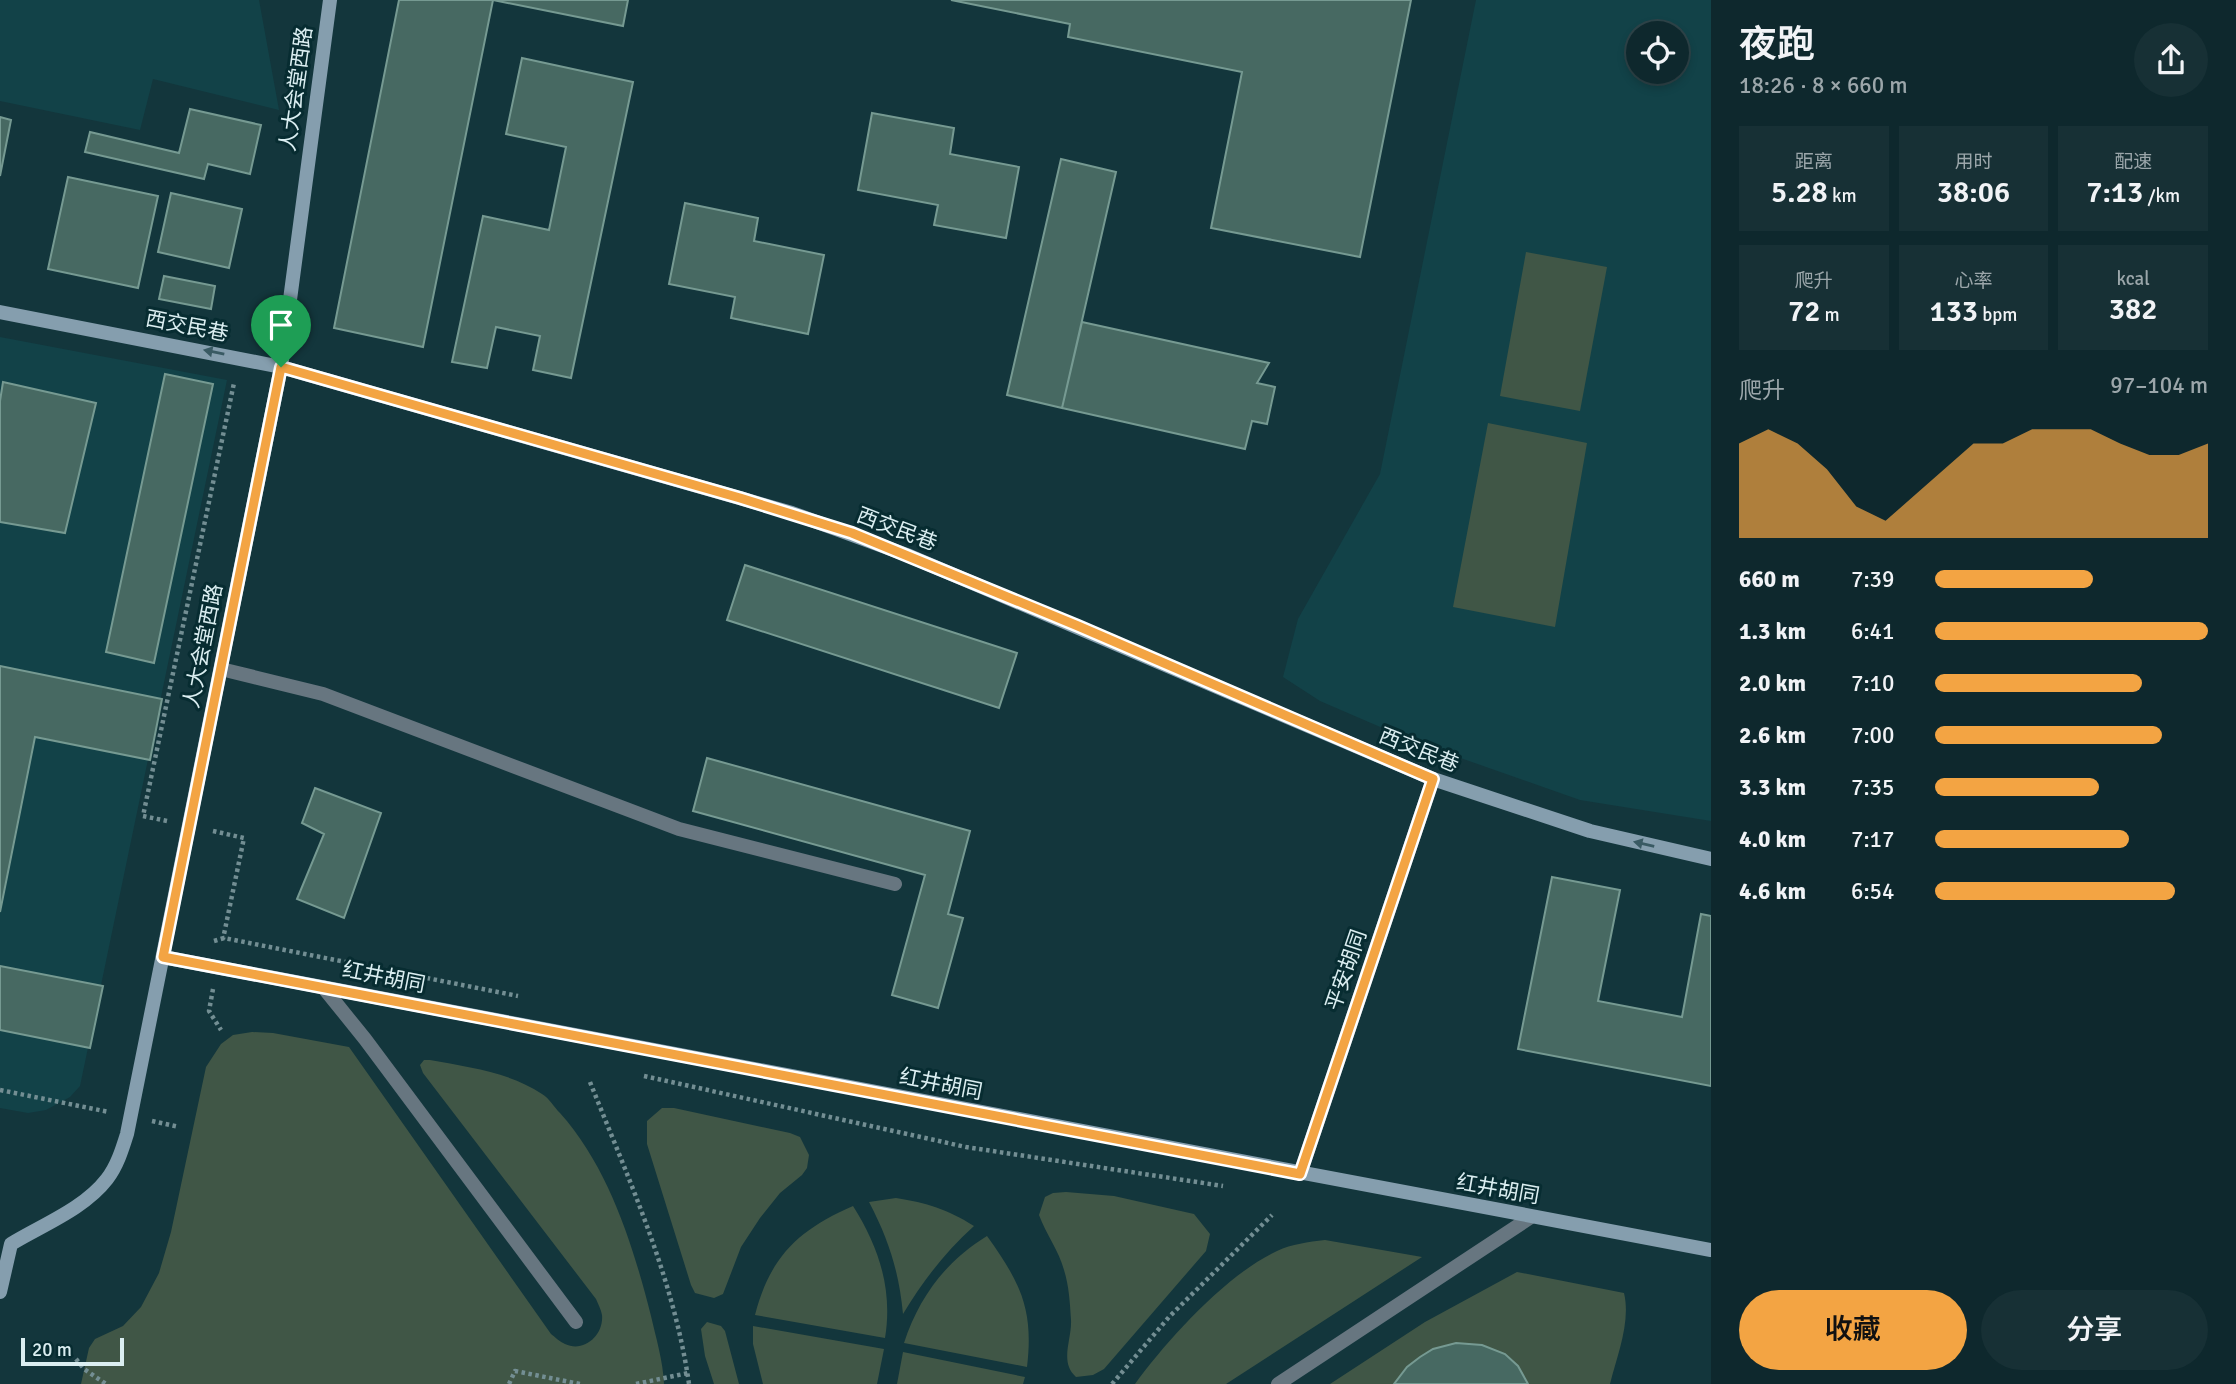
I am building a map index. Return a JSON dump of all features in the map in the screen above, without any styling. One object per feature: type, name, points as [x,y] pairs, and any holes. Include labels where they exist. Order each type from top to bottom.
[{"type":"street","name":"人大会堂西路","points":[[0,1292],[5,1240],[78,1205],[106,1181],[121,1151],[131,1116],[281,367],[330,0]]},
{"type":"street","name":"西交民巷","points":[[0,312],[281,367],[700,486],[852,533],[1078,626],[1433,779],[1590,831],[1711,859]]},
{"type":"street","points":[[221,668],[323,694],[679,829],[895,884]]},
{"type":"street","name":"平安胡同","points":[[1300,1174],[1433,779]]},
{"type":"street","name":"红井胡同","points":[[163,957],[1711,1250]]},
{"type":"street","points":[[323,987],[365,1039],[576,1322]]},
{"type":"street","points":[[1278,1384],[1531,1217]]},
{"type":"path","points":[[590,1082],[654,1246],[671,1300],[689,1384]]},
{"type":"path","points":[[0,1090],[179,1126]]},
{"type":"path","points":[[1112,1384],[1169,1317],[1272,1214]]},
{"type":"path","points":[[76,1359],[84,1370],[106,1384]]},
{"type":"path","points":[[509,1384],[515,1371],[580,1384]]},
{"type":"path","points":[[636,1384],[688,1373]]},
{"type":"shaded area","points":[[0,0],[259,0],[279,110],[153,79],[140,130],[0,101]]},
{"type":"shaded area","points":[[1476,0],[1711,0],[1711,821],[1580,800],[1415,742],[1320,701],[1283,677],[1298,619],[1380,474]]},
{"type":"shaded area","points":[[0,337],[227,380],[80,1086],[70,1097],[46,1110],[28,1113],[0,1108]]},
{"type":"green space","points":[[1526,252],[1607,267],[1580,411],[1500,396]]},
{"type":"green space","points":[[1488,423],[1587,443],[1555,627],[1453,607]]},
{"type":"green space","points":[[273,1033],[349,1047],[551,1334],[565,1344],[579,1346],[591,1340],[600,1329],[602,1315],[596,1299],[423,1073],[420,1065],[424,1060],[430,1060],[488,1071],[516,1080],[545,1096],[592,1158],[617,1208],[644,1289],[659,1350],[664,1384],[81,1384],[89,1348],[95,1339],[123,1326],[141,1307],[159,1273],[171,1232],[206,1067],[221,1044],[233,1035]]},
{"type":"green space","points":[[662,1108],[674,1108],[790,1133],[800,1137],[809,1155],[807,1168],[802,1175],[780,1193],[760,1218],[741,1247],[723,1294],[714,1298],[695,1293],[691,1285],[647,1144],[647,1121]]},
{"type":"green space","points":[[1066,1192],[1114,1196],[1194,1214],[1210,1234],[1206,1251],[1104,1369],[1093,1375],[1076,1377],[1067,1358],[1071,1320],[1066,1276],[1039,1215],[1045,1197]]},
{"type":"green space","points":[[896,1198],[936,1207],[974,1226],[935,1267],[903,1314],[892,1256],[869,1202]]},
{"type":"green space","points":[[853,1206],[870,1237],[882,1269],[887,1303],[885,1338],[755,1315],[769,1277],[789,1248],[817,1225]]},
{"type":"green space","points":[[987,1236],[1008,1268],[1022,1297],[1028,1329],[1027,1367],[904,1343],[918,1310],[936,1282],[959,1257]]},
{"type":"green space","points":[[1325,1240],[1422,1257],[1226,1384],[1135,1384],[1181,1329],[1238,1275],[1283,1249]]},
{"type":"green space","points":[[1517,1272],[1624,1293],[1626,1316],[1610,1384],[1330,1384],[1425,1322]]},
{"type":"green space","points":[[707,1322],[721,1326],[725,1331],[739,1384],[714,1384],[705,1356],[701,1329]]},
{"type":"green space","points":[[753,1326],[884,1349],[877,1384],[763,1384],[753,1344]]},
{"type":"green space","points":[[903,1352],[1025,1377],[1023,1384],[897,1384]]},
{"type":"building","points":[[399,0],[493,0],[423,347],[334,328]]},
{"type":"building","points":[[493,0],[628,0],[623,26]]},
{"type":"building","points":[[951,0],[1411,0],[1360,257],[1211,228],[1242,72],[1068,37],[1070,24]]},
{"type":"building","points":[[522,58],[633,82],[571,378],[533,370],[540,336],[496,327],[487,368],[452,362],[483,216],[549,230],[566,147],[506,134]]},
{"type":"building","points":[[190,109],[261,125],[250,174],[208,164],[204,179],[85,152],[90,132],[179,153]]},
{"type":"building","points":[[872,113],[954,128],[950,154],[1019,167],[1006,238],[934,225],[938,205],[858,190]]},
{"type":"building","points":[[0,117],[11,120],[0,176]]},
{"type":"building","points":[[1061,159],[1116,172],[1062,408],[1007,395]]},
{"type":"building","points":[[68,177],[158,196],[138,288],[48,269]]},
{"type":"building","points":[[171,193],[242,209],[229,268],[158,252]]},
{"type":"building","points":[[685,203],[758,218],[754,241],[824,255],[808,334],[731,318],[735,297],[669,284]]},
{"type":"building","points":[[164,276],[215,286],[211,309],[159,299]]},
{"type":"building","points":[[1082,322],[1269,363],[1257,383],[1275,387],[1267,424],[1252,421],[1245,449],[1062,408]]},
{"type":"building","points":[[165,374],[213,384],[154,663],[106,652]]},
{"type":"building","points":[[3,382],[96,403],[65,533],[0,522],[0,401]]},
{"type":"building","points":[[745,565],[1017,653],[999,708],[727,620]]},
{"type":"building","points":[[0,666],[162,699],[150,760],[35,737],[0,912]]},
{"type":"building","points":[[707,758],[970,831],[948,914],[963,918],[938,1008],[892,995],[925,875],[693,811]]},
{"type":"building","points":[[315,788],[381,813],[344,918],[297,899],[324,834],[302,823]]},
{"type":"building","points":[[1552,877],[1620,890],[1598,1001],[1682,1017],[1701,914],[1711,916],[1711,1086],[1518,1049]]},
{"type":"building","points":[[0,966],[103,986],[90,1048],[0,1030]]},
{"type":"building","points":[[1456,1343],[1482,1345],[1505,1354],[1518,1366],[1528,1384],[1394,1384],[1407,1367],[1420,1357],[1433,1349]]},
{"type":"route","points":[[281,367],[792,513],[852,533],[1078,626],[1433,779],[1307,1146],[1300,1174],[163,957],[281,367]]}]
